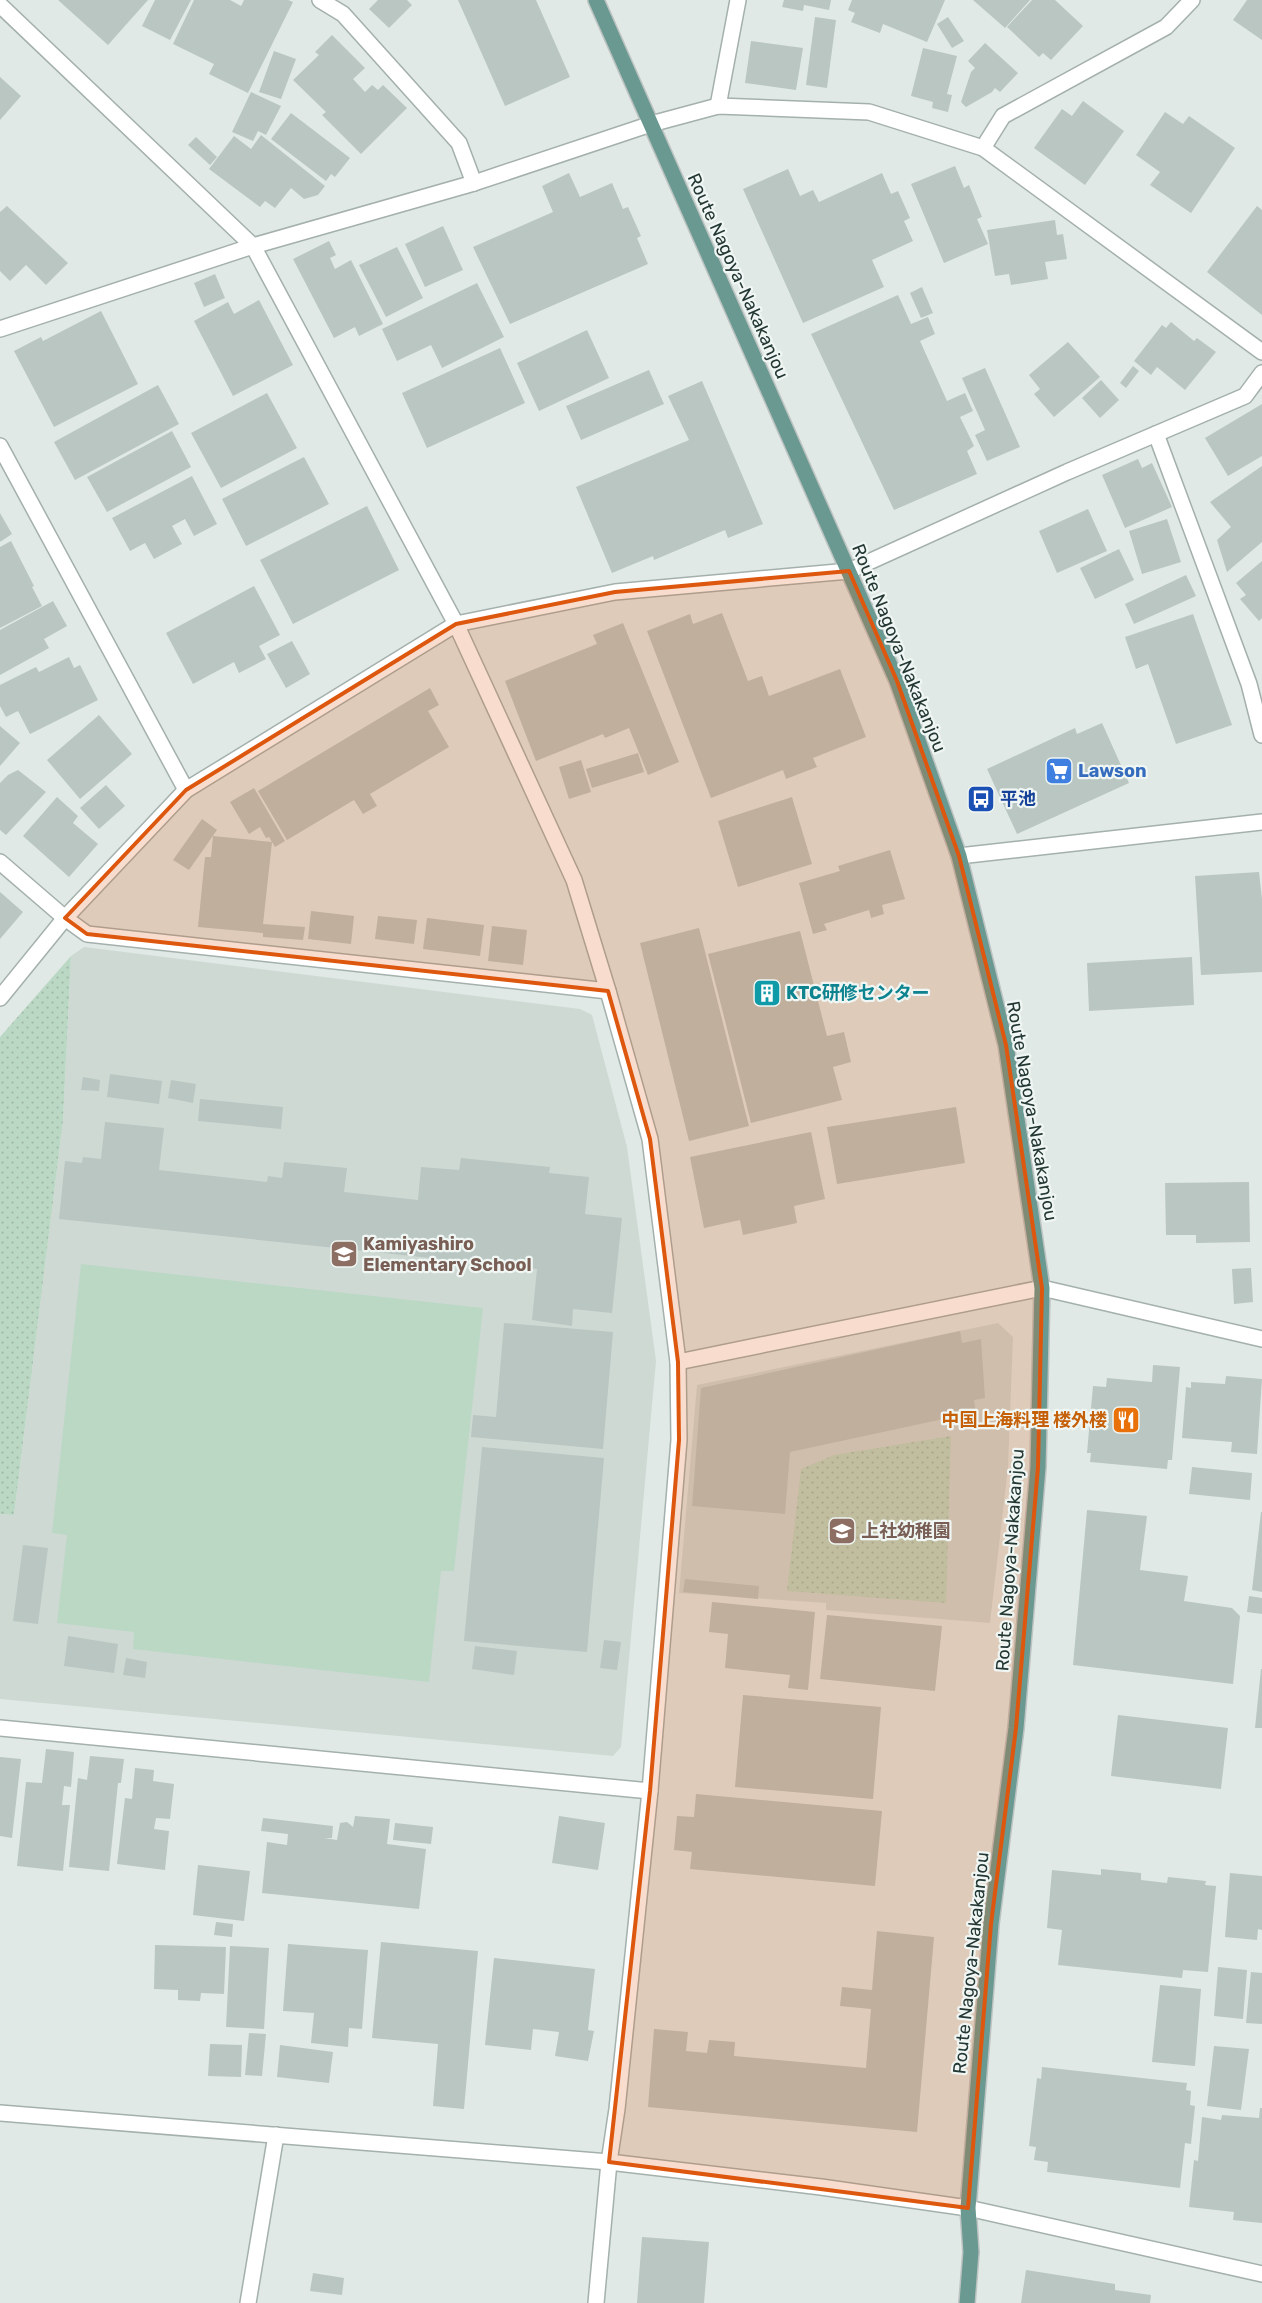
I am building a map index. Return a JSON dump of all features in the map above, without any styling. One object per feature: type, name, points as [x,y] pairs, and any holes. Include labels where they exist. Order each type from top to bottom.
[{"type":"main road","name":"Route Nagoya-Nakakanjou","points":[[596,0],[897,681],[960,856],[1006,1045],[1042,1288],[1038,1467],[1016,1728],[991,1924],[968,2208],[971,2252],[967,2303]]},
{"type":"street","points":[[320,0],[343,14],[459,143],[474,183]]},
{"type":"street","points":[[718,106],[738,0]]},
{"type":"street","points":[[983,148],[1003,116],[1166,28],[1192,0]]},
{"type":"street","points":[[0,5],[253,246],[456,624],[574,880],[650,1138],[678,1362],[679,1440],[650,1791],[618,2099],[609,2162],[596,2303]]},
{"type":"street","points":[[0,329],[253,246],[474,183],[650,124],[718,106],[869,112],[983,148],[1262,352]]},
{"type":"street","points":[[0,998],[65,918],[186,790],[456,624],[615,592],[849,572],[1245,396],[1262,373]]},
{"type":"street","points":[[1156,434],[1249,684],[1262,735]]},
{"type":"street","points":[[0,446],[186,790]]},
{"type":"street","points":[[960,856],[1262,822]]},
{"type":"street","points":[[0,862],[65,918],[87,934],[608,991]]},
{"type":"street","points":[[678,1362],[1042,1288],[1262,1339]]},
{"type":"street","points":[[0,1728],[650,1791]]},
{"type":"street","points":[[0,2113],[609,2162],[812,2186],[968,2208],[1262,2274]]},
{"type":"street","points":[[248,2303],[276,2135]]},
{"type":"highlighted area","points":[[849,571],[897,681],[959,856],[1006,1045],[1042,1288],[1038,1467],[1016,1728],[991,1924],[968,2208],[609,2162],[650,1791],[679,1440],[678,1362],[650,1139],[608,991],[87,934],[65,918],[186,790],[456,624],[615,592]]},
{"type":"shaded area","name":"Kamiyashiro Elementary School","points":[[84,947],[580,1009],[592,1015],[627,1147],[656,1361],[621,1747],[613,1756],[0,1699],[0,1514],[14,1515],[63,1121],[71,956]]},
{"type":"shaded area","name":"上社幼稚園","points":[[998,1323],[1013,1337],[1008,1468],[990,1623],[826,1610],[826,1603],[679,1593],[697,1385]]},
{"type":"green space","points":[[71,956],[63,1121],[14,1515],[0,1514],[0,1037]]},
{"type":"green space","points":[[81,1264],[483,1308],[454,1571],[441,1571],[429,1682],[133,1649],[134,1632],[57,1623],[67,1535],[52,1533]]},
{"type":"green space","points":[[951,1436],[946,1603],[787,1591],[801,1469],[834,1455]]},
{"type":"building","points":[[58,0],[148,0],[108,45]]},
{"type":"building","points":[[155,0],[191,0],[170,40],[142,26]]},
{"type":"building","points":[[194,0],[230,0],[241,6],[244,0],[288,0],[293,2],[248,93],[209,74],[214,64],[173,44]]},
{"type":"building","points":[[378,0],[407,0],[412,5],[389,28],[369,9]]},
{"type":"building","points":[[458,0],[536,0],[570,77],[505,106]]},
{"type":"building","points":[[784,0],[831,0],[829,10],[804,5],[803,11],[782,7]]},
{"type":"building","points":[[852,0],[945,0],[927,42],[883,24],[880,33],[851,22],[855,13],[848,10]]},
{"type":"building","points":[[973,0],[1030,0],[1005,28]]},
{"type":"building","points":[[1032,0],[1055,0],[1083,26],[1051,60],[1043,53],[1039,57],[1007,27]]},
{"type":"building","points":[[1247,0],[1262,0],[1262,40],[1233,20]]},
{"type":"building","points":[[815,17],[836,20],[827,88],[806,85]]},
{"type":"building","points":[[948,17],[964,41],[952,48],[937,24]]},
{"type":"building","points":[[332,35],[365,68],[353,79],[365,92],[372,85],[378,90],[383,85],[407,108],[361,154],[322,115],[326,112],[293,80],[319,55],[315,52]]},
{"type":"building","points":[[751,41],[803,48],[796,90],[745,83]]},
{"type":"building","points":[[985,43],[1018,73],[1000,92],[995,88],[992,92],[966,107],[961,102],[971,72],[975,68],[968,61]]},
{"type":"building","points":[[923,48],[957,56],[947,94],[952,95],[948,112],[932,108],[933,102],[911,96]]},
{"type":"building","points":[[274,51],[296,59],[281,99],[259,92]]},
{"type":"building","points":[[0,77],[21,96],[0,120]]},
{"type":"building","points":[[251,92],[281,106],[266,135],[258,131],[253,141],[232,132]]},
{"type":"building","points":[[1083,101],[1124,131],[1085,185],[1034,148],[1062,109],[1072,116]]},
{"type":"building","points":[[1165,112],[1183,124],[1189,116],[1235,148],[1191,213],[1150,185],[1160,172],[1136,155]]},
{"type":"building","points":[[291,113],[350,158],[335,177],[331,174],[326,181],[271,139]]},
{"type":"building","points":[[261,135],[325,186],[318,195],[304,199],[291,188],[275,208],[265,201],[260,207],[209,169],[234,136],[251,149]]},
{"type":"building","points":[[196,137],[217,157],[210,165],[188,145]]},
{"type":"building","points":[[955,166],[964,188],[969,185],[982,217],[977,219],[988,244],[944,263],[911,184]]},
{"type":"building","points":[[788,169],[800,196],[813,190],[819,202],[882,173],[891,194],[898,191],[910,218],[904,221],[913,241],[872,260],[884,287],[803,323],[743,189]]},
{"type":"building","points":[[569,173],[580,197],[612,183],[623,209],[628,207],[641,236],[637,238],[648,264],[510,324],[473,247],[553,212],[542,186]]},
{"type":"building","points":[[7,206],[68,263],[46,285],[26,265],[10,281],[0,271],[0,212]]},
{"type":"building","points":[[1257,206],[1262,210],[1262,315],[1207,272]]},
{"type":"building","points":[[1055,220],[1057,235],[1063,234],[1067,259],[1045,262],[1048,279],[1011,285],[1009,274],[995,276],[987,230]]},
{"type":"building","points":[[443,226],[463,270],[425,287],[405,244]]},
{"type":"building","points":[[329,241],[336,255],[330,258],[335,269],[351,260],[383,324],[359,336],[355,327],[334,338],[293,259]]},
{"type":"building","points":[[397,247],[423,298],[386,317],[359,265]]},
{"type":"building","points":[[215,274],[225,298],[204,307],[194,283]]},
{"type":"building","points":[[477,283],[504,337],[442,368],[431,345],[397,361],[382,329]]},
{"type":"building","points":[[922,287],[933,313],[921,318],[910,293]]},
{"type":"building","points":[[898,295],[911,324],[928,317],[935,334],[920,341],[947,401],[965,393],[973,411],[960,417],[974,446],[967,451],[977,474],[894,510],[811,334]]},
{"type":"building","points":[[259,300],[293,365],[233,396],[194,321],[228,302],[234,314]]},
{"type":"building","points":[[101,311],[138,384],[54,427],[14,351],[41,337],[43,341]]},
{"type":"building","points":[[1171,322],[1194,341],[1197,338],[1216,352],[1185,390],[1157,367],[1151,375],[1134,361],[1162,325],[1166,328]]},
{"type":"building","points":[[587,330],[609,378],[539,411],[517,363]]},
{"type":"building","points":[[1068,342],[1100,377],[1054,417],[1034,394],[1040,389],[1029,375]]},
{"type":"building","points":[[500,348],[525,403],[427,448],[402,393]]},
{"type":"building","points":[[1133,366],[1139,371],[1126,388],[1120,383]]},
{"type":"building","points":[[985,368],[1020,447],[987,461],[975,435],[985,430],[962,378]]},
{"type":"building","points":[[649,370],[664,404],[581,440],[566,406]]},
{"type":"building","points":[[1101,380],[1119,400],[1100,418],[1082,398]]},
{"type":"building","points":[[702,381],[763,524],[728,538],[725,530],[654,560],[653,556],[612,573],[576,487],[689,440],[668,396]]},
{"type":"building","points":[[158,385],[179,424],[75,480],[54,442]]},
{"type":"building","points":[[267,393],[297,448],[221,488],[191,433]]},
{"type":"building","points":[[1262,404],[1262,456],[1228,476],[1205,438]]},
{"type":"building","points":[[172,431],[191,467],[107,512],[87,477]]},
{"type":"building","points":[[304,457],[329,504],[246,546],[222,499]]},
{"type":"building","points":[[1138,459],[1142,468],[1152,463],[1172,507],[1125,528],[1102,475]]},
{"type":"building","points":[[1262,466],[1262,542],[1227,572],[1217,540],[1231,527],[1210,502]]},
{"type":"building","points":[[192,476],[217,524],[194,536],[185,519],[172,526],[182,544],[154,559],[145,543],[130,551],[112,518]]},
{"type":"building","points":[[367,506],[399,570],[293,624],[260,560]]},
{"type":"building","points":[[1088,509],[1107,551],[1057,573],[1039,531]]},
{"type":"building","points":[[0,513],[12,534],[0,542]]},
{"type":"building","points":[[1167,519],[1181,562],[1142,574],[1129,531]]},
{"type":"building","points":[[11,541],[42,606],[0,628],[0,547]]},
{"type":"building","points":[[1119,549],[1134,580],[1095,599],[1080,568]]},
{"type":"building","points":[[1262,561],[1262,618],[1259,621],[1240,599],[1246,595],[1236,583]]},
{"type":"building","points":[[1186,575],[1196,596],[1134,624],[1125,604]]},
{"type":"building","points":[[254,586],[280,635],[259,646],[266,659],[239,673],[234,662],[193,684],[166,633]]},
{"type":"building","points":[[53,601],[67,626],[44,639],[49,648],[0,675],[0,630]]},
{"type":"building","points":[[722,613],[748,681],[762,676],[769,696],[840,669],[866,737],[813,758],[817,767],[786,779],[783,770],[711,798],[647,631],[690,614],[693,624]]},
{"type":"building","points":[[1193,614],[1232,725],[1176,744],[1148,664],[1136,669],[1125,637]]},
{"type":"building","points":[[623,623],[679,762],[648,775],[629,728],[605,738],[603,734],[536,761],[505,681],[597,644],[593,635]]},
{"type":"building","points":[[292,641],[310,674],[286,688],[267,654]]},
{"type":"building","points":[[69,657],[74,668],[80,665],[98,700],[30,734],[18,711],[6,717],[0,706],[0,685],[36,667],[39,672]]},
{"type":"building","points":[[430,688],[439,705],[428,711],[449,747],[370,794],[377,806],[363,814],[354,800],[287,840],[258,791]]},
{"type":"building","points":[[99,715],[132,754],[80,799],[47,760]]},
{"type":"building","points":[[1102,723],[1129,783],[1017,834],[987,769],[1075,728],[1077,734]]},
{"type":"building","points":[[0,726],[20,743],[0,766]]},
{"type":"building","points":[[638,753],[644,772],[592,788],[586,769]]},
{"type":"building","points":[[581,760],[591,792],[569,799],[559,767]]},
{"type":"building","points":[[18,770],[46,792],[6,835],[0,830],[0,783],[8,775]]},
{"type":"building","points":[[106,785],[125,806],[99,829],[80,808]]},
{"type":"building","points":[[254,788],[285,841],[275,847],[269,837],[266,838],[260,827],[249,834],[230,802]]},
{"type":"building","points":[[57,797],[78,816],[73,823],[98,844],[69,877],[23,836]]},
{"type":"building","points":[[792,797],[812,864],[738,887],[718,821]]},
{"type":"building","points":[[202,819],[217,830],[189,870],[173,860]]},
{"type":"building","points":[[213,836],[272,842],[263,924],[305,927],[303,940],[263,937],[263,933],[198,927],[205,857],[211,857]]},
{"type":"building","points":[[890,850],[905,899],[882,905],[884,914],[871,918],[869,910],[824,924],[827,930],[813,934],[799,883],[840,871],[838,866]]},
{"type":"building","points":[[1259,872],[1262,899],[1262,972],[1201,975],[1195,876]]},
{"type":"building","points":[[0,892],[23,912],[0,939]]},
{"type":"building","points":[[311,911],[354,916],[351,944],[308,939]]},
{"type":"building","points":[[378,916],[417,920],[414,944],[375,939]]},
{"type":"building","points":[[427,918],[484,925],[480,956],[423,949]]},
{"type":"building","points":[[492,926],[527,930],[523,965],[488,961]]},
{"type":"building","points":[[699,928],[749,1126],[689,1141],[640,943]]},
{"type":"building","name":"KTC研修センター","points":[[800,931],[827,1036],[844,1032],[851,1062],[833,1067],[842,1100],[751,1123],[708,954]]},
{"type":"building","points":[[1192,957],[1194,1005],[1089,1011],[1087,963]]},
{"type":"building","points":[[110,1074],[162,1081],[159,1104],[107,1097]]},
{"type":"building","points":[[83,1077],[100,1080],[99,1091],[81,1090]]},
{"type":"building","points":[[171,1080],[196,1084],[193,1103],[168,1098]]},
{"type":"building","points":[[200,1099],[283,1107],[281,1129],[198,1121]]},
{"type":"building","points":[[956,1107],[965,1163],[837,1184],[827,1127]]},
{"type":"building","points":[[105,1122],[164,1128],[159,1170],[267,1182],[268,1176],[282,1178],[284,1162],[347,1168],[344,1192],[418,1200],[421,1167],[459,1170],[461,1158],[550,1167],[549,1173],[589,1177],[585,1214],[622,1218],[612,1313],[573,1309],[572,1326],[532,1320],[537,1269],[59,1219],[65,1161],[82,1163],[83,1157],[101,1159]]},
{"type":"building","points":[[811,1132],[825,1199],[794,1206],[797,1223],[743,1235],[740,1220],[704,1228],[690,1157]]},
{"type":"building","points":[[1249,1182],[1250,1242],[1196,1243],[1196,1235],[1166,1235],[1165,1183]]},
{"type":"building","points":[[1251,1268],[1253,1302],[1234,1304],[1232,1269]]},
{"type":"building","points":[[504,1323],[613,1332],[603,1449],[471,1437],[473,1415],[496,1417]]},
{"type":"building","points":[[960,1331],[962,1343],[981,1339],[985,1398],[974,1400],[976,1412],[790,1452],[785,1514],[692,1506],[701,1388]]},
{"type":"building","points":[[1153,1365],[1180,1367],[1172,1460],[1168,1460],[1167,1469],[1090,1462],[1091,1453],[1087,1453],[1093,1386],[1106,1387],[1107,1378],[1152,1382]]},
{"type":"building","points":[[1226,1376],[1262,1379],[1257,1454],[1231,1452],[1232,1442],[1182,1438],[1186,1387],[1191,1388],[1191,1382],[1225,1384]]},
{"type":"building","points":[[482,1447],[604,1458],[587,1652],[464,1641]]},
{"type":"building","points":[[1192,1467],[1252,1473],[1250,1500],[1189,1494]]},
{"type":"building","points":[[1087,1510],[1147,1516],[1140,1570],[1188,1576],[1184,1601],[1232,1608],[1240,1616],[1233,1684],[1073,1665]]},
{"type":"building","points":[[1262,1512],[1262,1592],[1252,1590]]},
{"type":"building","points":[[23,1545],[48,1548],[38,1624],[13,1621]]},
{"type":"building","points":[[685,1579],[759,1586],[758,1599],[683,1592]]},
{"type":"building","points":[[1249,1596],[1262,1598],[1262,1614],[1247,1612]]},
{"type":"building","points":[[712,1602],[815,1612],[808,1690],[788,1688],[790,1675],[725,1668],[728,1634],[709,1632]]},
{"type":"building","points":[[827,1615],[942,1626],[935,1691],[820,1679]]},
{"type":"building","points":[[68,1636],[118,1644],[114,1673],[64,1666]]},
{"type":"building","points":[[604,1640],[621,1642],[617,1670],[600,1668]]},
{"type":"building","points":[[475,1646],[517,1651],[514,1675],[472,1669]]},
{"type":"building","points":[[126,1658],[147,1662],[145,1678],[123,1675]]},
{"type":"building","points":[[1261,1669],[1262,1728],[1255,1728]]},
{"type":"building","points":[[743,1695],[881,1707],[873,1799],[735,1787]]},
{"type":"building","points":[[1118,1715],[1228,1728],[1221,1789],[1111,1776]]},
{"type":"building","points":[[46,1749],[74,1752],[71,1787],[64,1786],[62,1805],[70,1805],[63,1871],[17,1866],[26,1782],[42,1783]]},
{"type":"building","points":[[90,1756],[124,1759],[121,1783],[118,1783],[109,1871],[69,1867],[78,1778],[87,1780]]},
{"type":"building","points":[[0,1757],[21,1759],[12,1838],[0,1836]]},
{"type":"building","points":[[135,1768],[154,1770],[153,1781],[174,1784],[170,1819],[156,1818],[154,1829],[169,1831],[165,1870],[117,1864],[125,1798],[132,1799]]},
{"type":"building","points":[[696,1794],[882,1811],[875,1886],[690,1869],[692,1852],[674,1850],[677,1816],[694,1817]]},
{"type":"building","points":[[355,1816],[390,1819],[387,1844],[426,1849],[419,1909],[262,1893],[267,1842],[287,1845],[288,1834],[261,1831],[263,1818],[333,1826],[332,1838],[324,1838],[337,1840],[340,1823],[347,1822],[353,1827]]},
{"type":"building","points":[[559,1816],[605,1823],[598,1870],[552,1863]]},
{"type":"building","points":[[395,1823],[433,1827],[431,1844],[393,1840]]},
{"type":"building","points":[[198,1865],[250,1871],[244,1921],[193,1915]]},
{"type":"building","points":[[1101,1869],[1141,1873],[1141,1880],[1167,1883],[1168,1877],[1206,1881],[1205,1885],[1216,1886],[1208,1972],[1183,1970],[1182,1978],[1058,1965],[1062,1930],[1047,1928],[1052,1870],[1101,1875]]},
{"type":"building","points":[[1230,1873],[1262,1876],[1262,1930],[1258,1929],[1257,1940],[1225,1937]]},
{"type":"building","points":[[216,1922],[233,1924],[232,1937],[214,1935]]},
{"type":"building","points":[[877,1931],[934,1937],[917,2132],[648,2107],[654,2029],[688,2032],[686,2051],[707,2053],[709,2040],[735,2042],[734,2056],[866,2068],[871,2009],[840,2006],[842,1987],[872,1990]]},
{"type":"building","points":[[381,1942],[478,1951],[464,2109],[433,2106],[438,2044],[372,2038]]},
{"type":"building","points":[[288,1944],[368,1950],[362,2029],[349,2028],[348,2047],[311,2043],[314,2013],[283,2011]]},
{"type":"building","points":[[155,1945],[226,1947],[224,1994],[201,1993],[200,2001],[178,2000],[178,1990],[154,1989]]},
{"type":"building","points":[[230,1946],[269,1948],[264,2029],[226,2027]]},
{"type":"building","points":[[494,1958],[595,1969],[588,2030],[594,2031],[588,2061],[555,2056],[559,2032],[533,2029],[531,2050],[485,2045]]},
{"type":"building","points":[[1218,1967],[1247,1970],[1243,2019],[1214,2016]]},
{"type":"building","points":[[1251,1972],[1262,1973],[1262,2024],[1246,2023]]},
{"type":"building","points":[[1160,1985],[1201,1989],[1195,2066],[1152,2062]]},
{"type":"building","points":[[249,2033],[266,2034],[262,2076],[245,2075]]},
{"type":"building","points":[[210,2044],[242,2045],[241,2077],[208,2076]]},
{"type":"building","points":[[280,2045],[333,2052],[329,2083],[277,2077]]},
{"type":"building","points":[[1214,2046],[1249,2049],[1241,2110],[1207,2106]]},
{"type":"building","points":[[1042,2067],[1187,2083],[1186,2090],[1191,2091],[1190,2105],[1195,2106],[1191,2144],[1185,2143],[1180,2188],[1047,2172],[1048,2162],[1034,2160],[1036,2147],[1029,2146],[1037,2078],[1041,2079]]},
{"type":"building","points":[[1260,2108],[1262,2108],[1262,2223],[1233,2220],[1234,2212],[1189,2207],[1194,2160],[1198,2161],[1202,2117],[1221,2120],[1222,2115],[1259,2118]]},
{"type":"building","points":[[642,2237],[709,2242],[704,2303],[637,2303]]},
{"type":"building","points":[[1026,2270],[1115,2284],[1115,2290],[1151,2295],[1150,2303],[1021,2303]]},
{"type":"building","points":[[313,2273],[344,2278],[342,2295],[310,2291]]},
{"type":"place","name":"Lawson","points":[[1059,771]]},
{"type":"place","name":"平池","points":[[981,799]]},
{"type":"place","name":"KTC研修センター","points":[[767,993]]},
{"type":"place","name":"Kamiyashiro Elementary School","points":[[344,1254]]},
{"type":"place","name":"中国上海料理 楼外楼","points":[[1126,1420]]},
{"type":"place","name":"上社幼稚園","points":[[842,1531]]}]
